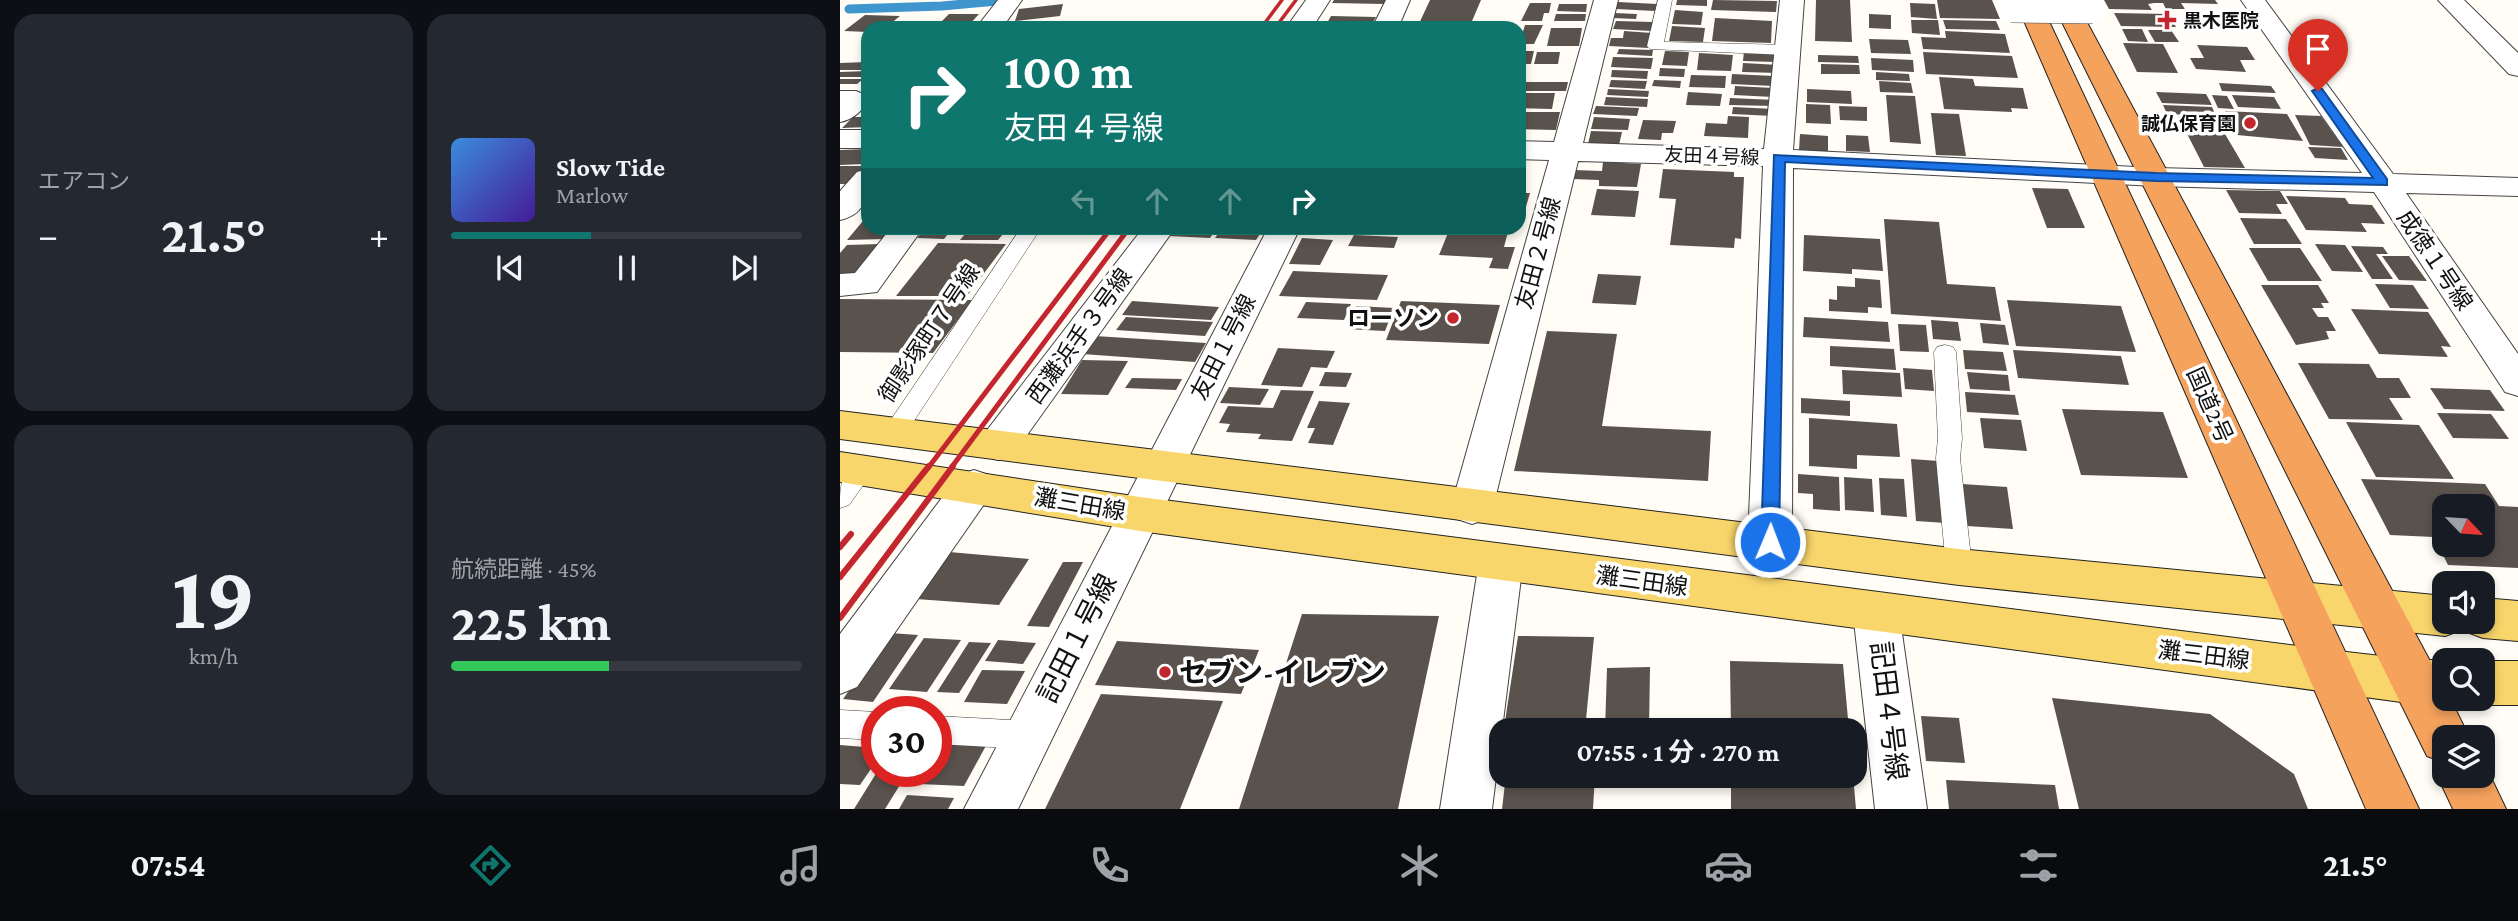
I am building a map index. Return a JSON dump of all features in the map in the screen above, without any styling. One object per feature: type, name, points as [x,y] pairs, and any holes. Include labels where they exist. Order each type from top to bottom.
[{"type":"highway","name":"国道2号","points":[[2019,4],[2106,175],[2393,809]]},
{"type":"highway","points":[[2078,5],[2156,177],[2378,611],[2430,682],[2441,725]]},
{"type":"highway","points":[[2470,788],[2480,809]]},
{"type":"main road","name":"灘三田線","points":[[840,425],[1959,567],[2432,615]]},
{"type":"main road","name":"灘三田線","points":[[847,478],[974,486],[1140,514],[2329,671],[2430,682]]},
{"type":"main road","points":[[2495,619],[2518,621]]},
{"type":"main road","points":[[2495,682],[2518,683]]},
{"type":"street","points":[[1304,21],[1318,0]]},
{"type":"street","points":[[1388,21],[1398,0]]},
{"type":"street","name":"友田２号線","points":[[1472,507],[1606,0]]},
{"type":"street","points":[[1770,542],[1779,158],[1792,0]]},
{"type":"street","name":"成徳１号線","points":[[2253,0],[2383,182],[2518,383]]},
{"type":"street","points":[[2450,0],[2518,68]]},
{"type":"street","points":[[994,21],[1009,2]]},
{"type":"street","points":[[2019,4],[2078,5]]},
{"type":"street","points":[[840,99],[856,99],[840,114]]},
{"type":"street","points":[[840,139],[861,139]]},
{"type":"street","name":"友田４号線","points":[[1526,150],[1779,158],[2156,177],[2518,187]]},
{"type":"street","points":[[840,211],[861,186]]},
{"type":"street","points":[[840,285],[865,284],[902,235]]},
{"type":"street","name":"西灘浜手３号線","points":[[999,445],[1154,235]]},
{"type":"street","name":"友田１号線","points":[[1161,467],[1280,235]]},
{"type":"street","name":"記田１号線","points":[[990,809],[1140,514],[1161,467]]},
{"type":"street","points":[[840,672],[974,486]]},
{"type":"street","points":[[1466,809],[1501,562]]},
{"type":"street","name":"記田４号線","points":[[1877,612],[1901,809]]},
{"type":"lane","points":[[1665,0],[1656,46],[1787,50]]},
{"type":"lane","name":"御影塚町７号線","points":[[894,433],[1026,235]]},
{"type":"lane","points":[[1944,352],[1950,438],[1948,458],[1959,567]]},
{"type":"lane","points":[[840,724],[861,725]]},
{"type":"lane","points":[[952,731],[1028,735]]},
{"type":"building","points":[[1334,0],[1386,0],[1384,4],[1332,3]]},
{"type":"building","points":[[1430,0],[1481,0],[1472,21],[1420,21]]},
{"type":"building","points":[[1677,0],[1707,0],[1707,6],[1676,5]]},
{"type":"building","points":[[1713,0],[1777,1],[1776,12],[1711,10]]},
{"type":"building","points":[[1816,0],[1850,0],[1852,42],[1815,41]]},
{"type":"building","points":[[1937,0],[1992,0],[2000,19],[1940,18]]},
{"type":"building","points":[[2104,0],[2215,0],[2218,4],[2181,3],[2185,9],[2166,9],[2163,3],[2154,3],[2148,4],[2152,10],[2109,9]]},
{"type":"building","points":[[1618,2],[1657,4],[1655,11],[1616,9]]},
{"type":"building","points":[[1530,3],[1551,3],[1549,13],[1544,13],[1542,21],[1521,21]]},
{"type":"building","points":[[1910,3],[1935,4],[1937,19],[1911,17]]},
{"type":"building","points":[[1063,4],[1060,16],[1015,21],[1019,9]]},
{"type":"building","points":[[1559,4],[1587,4],[1586,12],[1557,11]]},
{"type":"building","points":[[1675,10],[1703,12],[1701,25],[1672,24]]},
{"type":"building","points":[[1614,13],[1637,14],[1636,19],[1613,18]]},
{"type":"building","points":[[2114,13],[2168,14],[2176,27],[2121,26]]},
{"type":"building","points":[[949,14],[979,14],[973,21],[942,21]]},
{"type":"building","points":[[1556,14],[1586,14],[1585,21],[1554,21]]},
{"type":"building","points":[[1869,14],[1891,15],[1891,29],[1869,28]]},
{"type":"building","points":[[865,15],[900,16],[894,21],[861,21],[861,32],[844,31]]},
{"type":"building","points":[[1331,16],[1376,17],[1374,21],[1328,21]]},
{"type":"building","points":[[1715,18],[1772,21],[1771,43],[1712,41]]},
{"type":"building","points":[[1911,20],[1938,20],[1940,35],[1912,33]]},
{"type":"building","points":[[1943,20],[1996,21],[2000,30],[1946,29]]},
{"type":"building","points":[[1616,21],[1653,22],[1652,31],[1613,29]]},
{"type":"building","points":[[1526,25],[1543,25],[1534,44],[1526,44]]},
{"type":"building","points":[[1672,26],[1705,28],[1703,42],[1669,41]]},
{"type":"building","points":[[1551,28],[1582,28],[1579,46],[1547,46]]},
{"type":"building","points":[[2122,29],[2142,29],[2148,42],[2128,41]]},
{"type":"building","points":[[2148,30],[2171,30],[2179,42],[2155,42]]},
{"type":"building","points":[[1624,31],[1652,33],[1649,48],[1609,46],[1611,38],[1623,38]]},
{"type":"building","points":[[1945,31],[2005,34],[2010,53],[1923,49],[1921,37],[1946,38]]},
{"type":"building","points":[[1869,39],[1908,40],[1911,54],[1871,53]]},
{"type":"building","points":[[2123,43],[2163,44],[2178,73],[2137,72]]},
{"type":"building","points":[[2197,45],[2247,47],[2255,60],[2240,60],[2246,72],[2196,69],[2190,58],[2204,58]]},
{"type":"building","points":[[1619,49],[1653,50],[1652,56],[1617,54]]},
{"type":"building","points":[[1526,51],[1534,51],[1531,64],[1526,64]]},
{"type":"building","points":[[1665,51],[1689,52],[1687,66],[1662,65]]},
{"type":"building","points":[[1744,51],[1775,53],[1775,62],[1743,61]]},
{"type":"building","points":[[1537,52],[1560,52],[1558,64],[1534,64]]},
{"type":"building","points":[[1923,52],[2012,56],[2018,78],[1926,74]]},
{"type":"building","points":[[1699,53],[1733,55],[1731,71],[1697,70]]},
{"type":"building","points":[[1818,55],[1858,56],[1859,63],[1818,62]]},
{"type":"building","points":[[1613,57],[1653,58],[1651,69],[1611,67]]},
{"type":"building","points":[[1871,58],[1913,60],[1914,72],[1872,70]]},
{"type":"building","points":[[861,62],[861,70],[840,70],[840,63]]},
{"type":"building","points":[[1743,63],[1779,65],[1778,73],[1742,72]]},
{"type":"building","points":[[1821,64],[1859,65],[1860,74],[1821,74]]},
{"type":"building","points":[[1660,68],[1685,69],[1684,77],[1659,76]]},
{"type":"building","points":[[1612,70],[1648,71],[1647,79],[1611,77]]},
{"type":"building","points":[[861,71],[861,77],[840,77],[840,72]]},
{"type":"building","points":[[1876,72],[1909,74],[1910,81],[1876,80]]},
{"type":"building","points":[[1732,74],[1774,76],[1774,86],[1731,84]]},
{"type":"building","points":[[1691,75],[1726,76],[1725,88],[1689,87]]},
{"type":"building","points":[[1939,77],[1973,79],[1975,86],[2023,88],[2028,109],[2011,108],[2012,112],[1944,109]]},
{"type":"building","points":[[840,79],[861,79],[857,84],[840,84]]},
{"type":"building","points":[[1611,80],[1647,81],[1645,89],[1609,87]]},
{"type":"building","points":[[1654,80],[1681,81],[1680,88],[1652,86]]},
{"type":"building","points":[[1879,81],[1911,83],[1913,93],[1880,92]]},
{"type":"building","points":[[1526,82],[1568,82],[1566,91],[1526,91]]},
{"type":"building","points":[[2219,83],[2271,86],[2276,93],[2222,91]]},
{"type":"building","points":[[1735,86],[1773,88],[1773,97],[1734,95]]},
{"type":"building","points":[[1608,89],[1649,91],[1648,97],[1607,95]]},
{"type":"building","points":[[1807,89],[1851,91],[1852,104],[1807,102]]},
{"type":"building","points":[[1688,92],[1722,94],[1720,106],[1686,105]]},
{"type":"building","points":[[2156,92],[2206,94],[2212,105],[2162,103]]},
{"type":"building","points":[[1526,93],[1555,93],[1552,109],[1526,108]]},
{"type":"building","points":[[1886,95],[1915,96],[1921,144],[1890,142]]},
{"type":"building","points":[[2212,95],[2227,96],[2234,109],[2218,108]]},
{"type":"building","points":[[2232,95],[2274,97],[2281,109],[2238,107]]},
{"type":"building","points":[[1606,97],[1648,99],[1647,107],[1604,105]]},
{"type":"building","points":[[1730,98],[1776,100],[1775,106],[1729,105]]},
{"type":"building","points":[[1806,104],[1830,105],[1831,124],[1806,123]]},
{"type":"building","points":[[2163,105],[2212,107],[2216,116],[2167,114]]},
{"type":"building","points":[[1596,106],[1639,108],[1637,116],[1593,114]]},
{"type":"building","points":[[1839,106],[1867,107],[1867,121],[1840,120]]},
{"type":"building","points":[[1733,107],[1774,109],[1773,116],[1732,114]]},
{"type":"building","points":[[2225,111],[2287,114],[2303,141],[2237,135]]},
{"type":"building","points":[[1526,112],[1560,112],[1556,130],[1526,129]]},
{"type":"building","points":[[1931,113],[1959,114],[1966,156],[1936,155]]},
{"type":"building","points":[[2295,115],[2321,116],[2343,147],[2310,145]]},
{"type":"building","points":[[1728,116],[1749,117],[1748,138],[1704,136],[1706,123],[1727,124]]},
{"type":"building","points":[[2178,116],[2215,117],[2245,168],[2204,167]]},
{"type":"building","points":[[853,117],[861,117],[861,127],[842,128]]},
{"type":"building","points":[[1594,117],[1630,119],[1628,130],[1591,129]]},
{"type":"building","points":[[1643,120],[1676,121],[1673,133],[1662,133],[1661,140],[1638,139]]},
{"type":"building","points":[[1591,131],[1622,132],[1619,145],[1588,144]]},
{"type":"building","points":[[1800,134],[1828,136],[1828,152],[1799,150]]},
{"type":"building","points":[[1846,135],[1868,136],[1870,152],[1846,151]]},
{"type":"building","points":[[2308,147],[2341,148],[2348,160],[2315,158]]},
{"type":"building","points":[[861,149],[861,164],[840,165],[840,150]]},
{"type":"building","points":[[1603,162],[1641,164],[1637,187],[1599,186],[1599,180],[1572,179],[1574,170],[1602,171]]},
{"type":"building","points":[[840,166],[861,166],[861,170],[848,184],[840,184]]},
{"type":"building","points":[[1663,169],[1734,172],[1734,177],[1744,177],[1741,239],[1735,238],[1734,248],[1670,245],[1676,199],[1659,198]]},
{"type":"building","points":[[2032,188],[2068,189],[2085,228],[2047,228]]},
{"type":"building","points":[[1597,189],[1639,191],[1635,217],[1591,215]]},
{"type":"building","points":[[2226,190],[2280,191],[2288,204],[2276,204],[2282,214],[2239,213]]},
{"type":"building","points":[[2286,196],[2345,198],[2349,204],[2372,205],[2385,224],[2361,223],[2367,232],[2306,230]]},
{"type":"building","points":[[2240,218],[2286,219],[2302,244],[2254,244]]},
{"type":"building","points":[[1884,219],[1939,222],[1947,284],[1995,287],[2001,321],[1891,314]]},
{"type":"building","points":[[861,223],[861,235],[888,235],[885,239],[847,240]]},
{"type":"building","points":[[920,235],[947,235],[944,239],[917,238]]},
{"type":"building","points":[[964,235],[1002,235],[998,240],[960,240]]},
{"type":"building","points":[[1170,235],[1212,235],[1210,238]]},
{"type":"building","points":[[1217,235],[1259,235],[1256,240],[1215,238]]},
{"type":"building","points":[[1354,235],[1398,237],[1394,248],[1348,246]]},
{"type":"building","points":[[1447,235],[1507,235],[1504,247],[1515,247],[1508,269],[1489,268],[1493,258],[1439,255]]},
{"type":"building","points":[[1804,235],[1880,239],[1883,271],[1852,269],[1852,274],[1803,271]]},
{"type":"building","points":[[1302,238],[1333,240],[1320,265],[1289,264]]},
{"type":"building","points":[[938,243],[1006,244],[967,296],[896,296]]},
{"type":"building","points":[[880,244],[855,274],[840,275],[840,253],[847,245]]},
{"type":"building","points":[[2315,244],[2345,245],[2363,272],[2332,271]]},
{"type":"building","points":[[2351,246],[2383,247],[2388,254],[2376,254],[2393,279],[2372,279]]},
{"type":"building","points":[[2249,248],[2300,248],[2322,281],[2268,281]]},
{"type":"building","points":[[2382,256],[2409,256],[2427,281],[2399,280]]},
{"type":"building","points":[[1293,271],[1388,275],[1377,300],[1279,296]]},
{"type":"building","points":[[1598,274],[1641,276],[1636,305],[1592,303]]},
{"type":"building","points":[[1855,278],[1880,280],[1882,308],[1868,307],[1868,313],[1829,311],[1829,299],[1837,300],[1837,286],[1855,287]]},
{"type":"building","points":[[2375,284],[2413,285],[2429,309],[2390,308]]},
{"type":"building","points":[[2261,285],[2318,285],[2329,303],[2321,303],[2324,308],[2312,308],[2318,317],[2328,317],[2336,331],[2326,331],[2329,339],[2296,345]]},
{"type":"building","points":[[840,299],[973,300],[933,353],[840,352]]},
{"type":"building","points":[[2007,300],[2121,306],[2136,352],[2016,346]]},
{"type":"building","points":[[1132,301],[1219,307],[1211,320],[1122,315]]},
{"type":"building","points":[[1401,301],[1500,305],[1489,344],[1386,340]]},
{"type":"building","points":[[1306,302],[1351,304],[1344,320],[1297,318]]},
{"type":"building","points":[[1356,306],[1394,308],[1385,331],[1347,329]]},
{"type":"building","points":[[2351,309],[2428,312],[2451,347],[2441,346],[2448,357],[2379,354]]},
{"type":"building","points":[[1126,317],[1213,322],[1205,336],[1116,330]]},
{"type":"building","points":[[1804,317],[1888,322],[1890,342],[1803,337]]},
{"type":"building","points":[[1931,320],[1958,322],[1961,341],[1933,339]]},
{"type":"building","points":[[1980,323],[2005,325],[2009,345],[1983,343]]},
{"type":"building","points":[[1898,324],[1926,325],[1929,352],[1900,351]]},
{"type":"building","points":[[1547,331],[1617,334],[1602,426],[1711,431],[1708,481],[1514,471]]},
{"type":"building","points":[[1095,336],[1206,343],[1195,362],[1082,354]]},
{"type":"building","points":[[1830,346],[1894,349],[1896,370],[1830,366]]},
{"type":"building","points":[[1278,348],[1335,351],[1327,368],[1311,367],[1302,387],[1261,385]]},
{"type":"building","points":[[1963,350],[2003,352],[2007,371],[1965,369]]},
{"type":"building","points":[[2013,350],[2121,356],[2129,385],[2018,378]]},
{"type":"building","points":[[1082,360],[1128,361],[1108,395],[1061,394]]},
{"type":"building","points":[[2298,363],[2369,364],[2377,378],[2399,378],[2411,398],[2389,398],[2403,420],[2329,419]]},
{"type":"building","points":[[1903,368],[1932,370],[1934,391],[1905,389]]},
{"type":"building","points":[[1842,370],[1900,373],[1902,397],[1843,394]]},
{"type":"building","points":[[1325,372],[1352,373],[1346,387],[1319,386]]},
{"type":"building","points":[[1967,372],[2008,375],[2010,391],[1970,389]]},
{"type":"building","points":[[1132,378],[1182,379],[1176,390],[1125,388]]},
{"type":"building","points":[[1229,387],[1269,389],[1260,405],[1220,403]]},
{"type":"building","points":[[2430,388],[2490,390],[2505,411],[2444,409]]},
{"type":"building","points":[[1281,390],[1314,391],[1292,441],[1258,439],[1261,434],[1226,432],[1230,424],[1219,423],[1228,406],[1273,408]]},
{"type":"building","points":[[1965,392],[2015,395],[2019,415],[1967,412]]},
{"type":"building","points":[[1801,398],[1850,401],[1850,416],[1801,413]]},
{"type":"building","points":[[1319,401],[1350,403],[1333,445],[1308,443],[1315,428],[1307,428]]},
{"type":"building","points":[[2062,409],[2163,412],[2188,478],[2081,475]]},
{"type":"building","points":[[2437,413],[2491,414],[2509,439],[2453,438]]},
{"type":"building","points":[[1809,418],[1897,424],[1900,457],[1857,455],[1857,469],[1809,466]]},
{"type":"building","points":[[1980,418],[2021,420],[2027,451],[1984,448]]},
{"type":"building","points":[[2346,422],[2419,425],[2454,479],[2376,477]]},
{"type":"building","points":[[1911,459],[1939,461],[1946,523],[1916,521]]},
{"type":"building","points":[[1798,474],[1839,477],[1840,511],[1813,509],[1813,494],[1798,493]]},
{"type":"building","points":[[1844,477],[1872,479],[1874,512],[1845,510]]},
{"type":"building","points":[[1879,478],[1904,479],[1907,517],[1881,515]]},
{"type":"building","points":[[2361,479],[2485,484],[2491,494],[2432,494],[2432,537],[2390,535]]},
{"type":"building","points":[[1962,484],[2007,487],[2013,529],[1967,526]]},
{"type":"building","points":[[2496,501],[2499,506],[2518,507],[2518,568],[2448,565],[2444,557],[2495,557]]},
{"type":"building","points":[[949,552],[1029,559],[999,605],[916,599]]},
{"type":"building","points":[[1063,562],[1083,562],[1049,627],[1027,626]]},
{"type":"building","points":[[1302,614],[1439,616],[1398,809],[1239,809]]},
{"type":"building","points":[[890,633],[918,635],[877,696],[861,696],[861,701],[843,699]]},
{"type":"building","points":[[1518,636],[1594,637],[1586,718],[1506,718]]},
{"type":"building","points":[[924,638],[961,640],[927,692],[889,689]]},
{"type":"building","points":[[998,640],[1036,643],[1023,664],[985,661]]},
{"type":"building","points":[[1117,641],[1259,650],[1241,694],[1095,685]]},
{"type":"building","points":[[969,642],[991,643],[959,693],[937,692]]},
{"type":"building","points":[[1730,661],[1843,664],[1848,718],[1731,718]]},
{"type":"building","points":[[1650,667],[1649,718],[1605,718],[1607,668]]},
{"type":"building","points":[[982,670],[1025,671],[1007,704],[964,702]]},
{"type":"building","points":[[1101,694],[1223,701],[1180,809],[1045,809]]},
{"type":"building","points":[[2052,698],[2210,714],[2294,774],[2308,809],[2079,809]]},
{"type":"building","points":[[1921,716],[1959,718],[1965,763],[1926,761]]},
{"type":"building","points":[[952,740],[988,742],[964,786],[952,785]]},
{"type":"building","points":[[840,745],[861,747],[861,784],[840,784]]},
{"type":"building","points":[[1946,780],[2055,785],[2059,809],[1949,809]]},
{"type":"building","points":[[868,787],[899,787],[885,809],[854,809]]},
{"type":"building","points":[[1504,788],[1594,788],[1593,809],[1502,809]]},
{"type":"building","points":[[1731,788],[1854,788],[1856,809],[1731,809]]},
{"type":"building","points":[[907,795],[954,798],[948,809],[899,809]]},
{"type":"waterway","points":[[849,9],[942,6],[1008,0]]},
{"type":"railway","points":[[1266,21],[1282,0]]},
{"type":"railway","points":[[1280,21],[1296,0]]},
{"type":"railway","points":[[928,468],[1106,235]]},
{"type":"railway","points":[[951,468],[1124,235]]},
{"type":"railway","points":[[840,577],[929,466]]},
{"type":"railway","points":[[840,618],[953,466]]},
{"type":"railway","points":[[840,547],[851,534]]},
{"type":"place","name":"黒木医院","points":[[2167,20]]},
{"type":"place","name":"誠仏保育園","points":[[2250,123]]},
{"type":"place","name":"ローソン","points":[[1453,318]]},
{"type":"place","name":"セブン-イレブン","points":[[1165,672]]},
{"type":"route","points":[[1770,542],[1779,158],[2156,177],[2383,182],[2318,91]]}]
